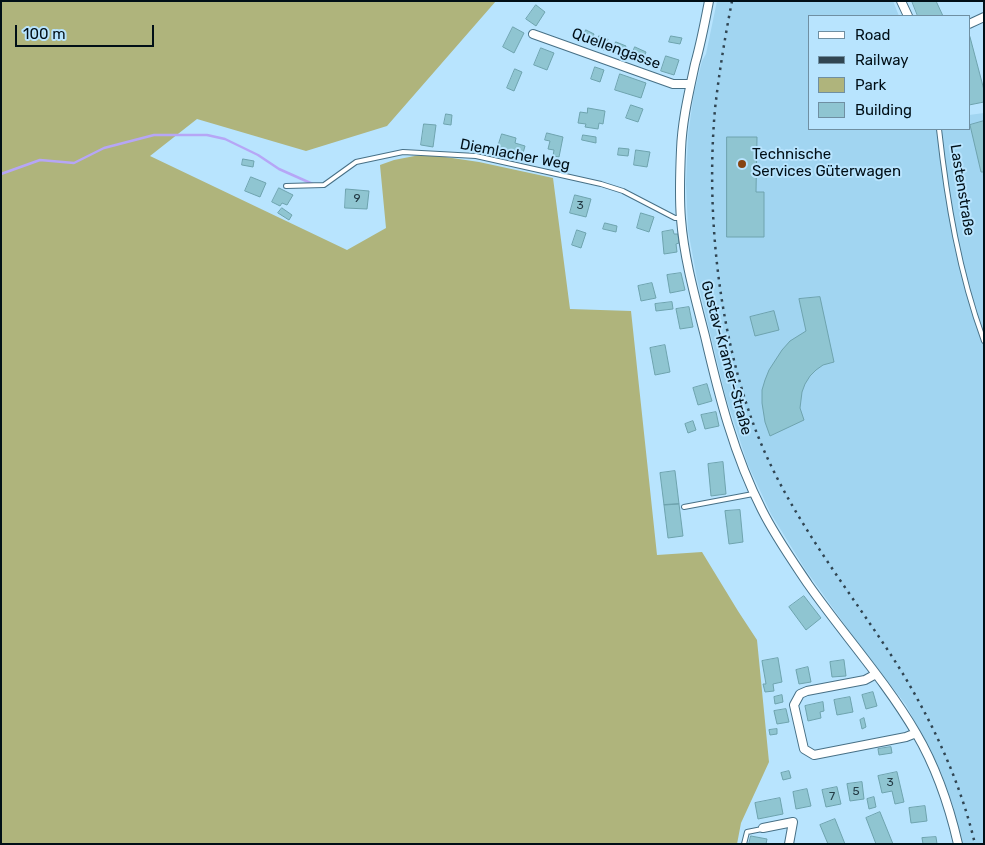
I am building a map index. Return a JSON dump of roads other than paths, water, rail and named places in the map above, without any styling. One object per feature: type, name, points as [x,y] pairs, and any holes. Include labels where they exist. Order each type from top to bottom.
[{"type":"street","name":"Gustav-Kramer-Straße","points":[[709,1],[690,84],[681,147],[680,186],[681,218],[692,284],[721,403],[733,442],[754,494],[775,533],[833,618],[895,700],[916,732],[934,767],[945,795],[958,844]]},
{"type":"street","points":[[901,1],[908,15]]},
{"type":"street","points":[[970,24],[984,17]]},
{"type":"street","name":"Quellengasse","points":[[533,34],[673,84],[690,84]]},
{"type":"street","points":[[876,674],[865,680],[800,694],[794,705],[804,749],[814,755],[906,737],[916,732]]},
{"type":"street","points":[[763,828],[793,822],[789,844]]},
{"type":"lane","name":"Lastenstraße","points":[[938,130],[958,250],[978,326],[984,341]]},
{"type":"lane","name":"Diemlacher Weg","points":[[286,186],[324,185],[356,162],[394,153],[476,156],[601,184],[623,191],[676,218],[681,218]]},
{"type":"lane","points":[[684,507],[754,494]]},
{"type":"lane","points":[[744,844],[747,832],[763,828]]},
{"type":"waterway","points":[[1,174],[40,160],[74,163],[104,148],[154,135],[207,135],[225,139],[258,155],[279,169],[315,185]]},
{"type":"railway","points":[[732,1],[715,109],[712,188],[717,268],[731,348],[741,386],[764,450],[789,501],[900,669],[924,710],[962,798],[975,844]]},
{"type":"place","name":"Technische Services Güterwagen","points":[[742,164]]}]
